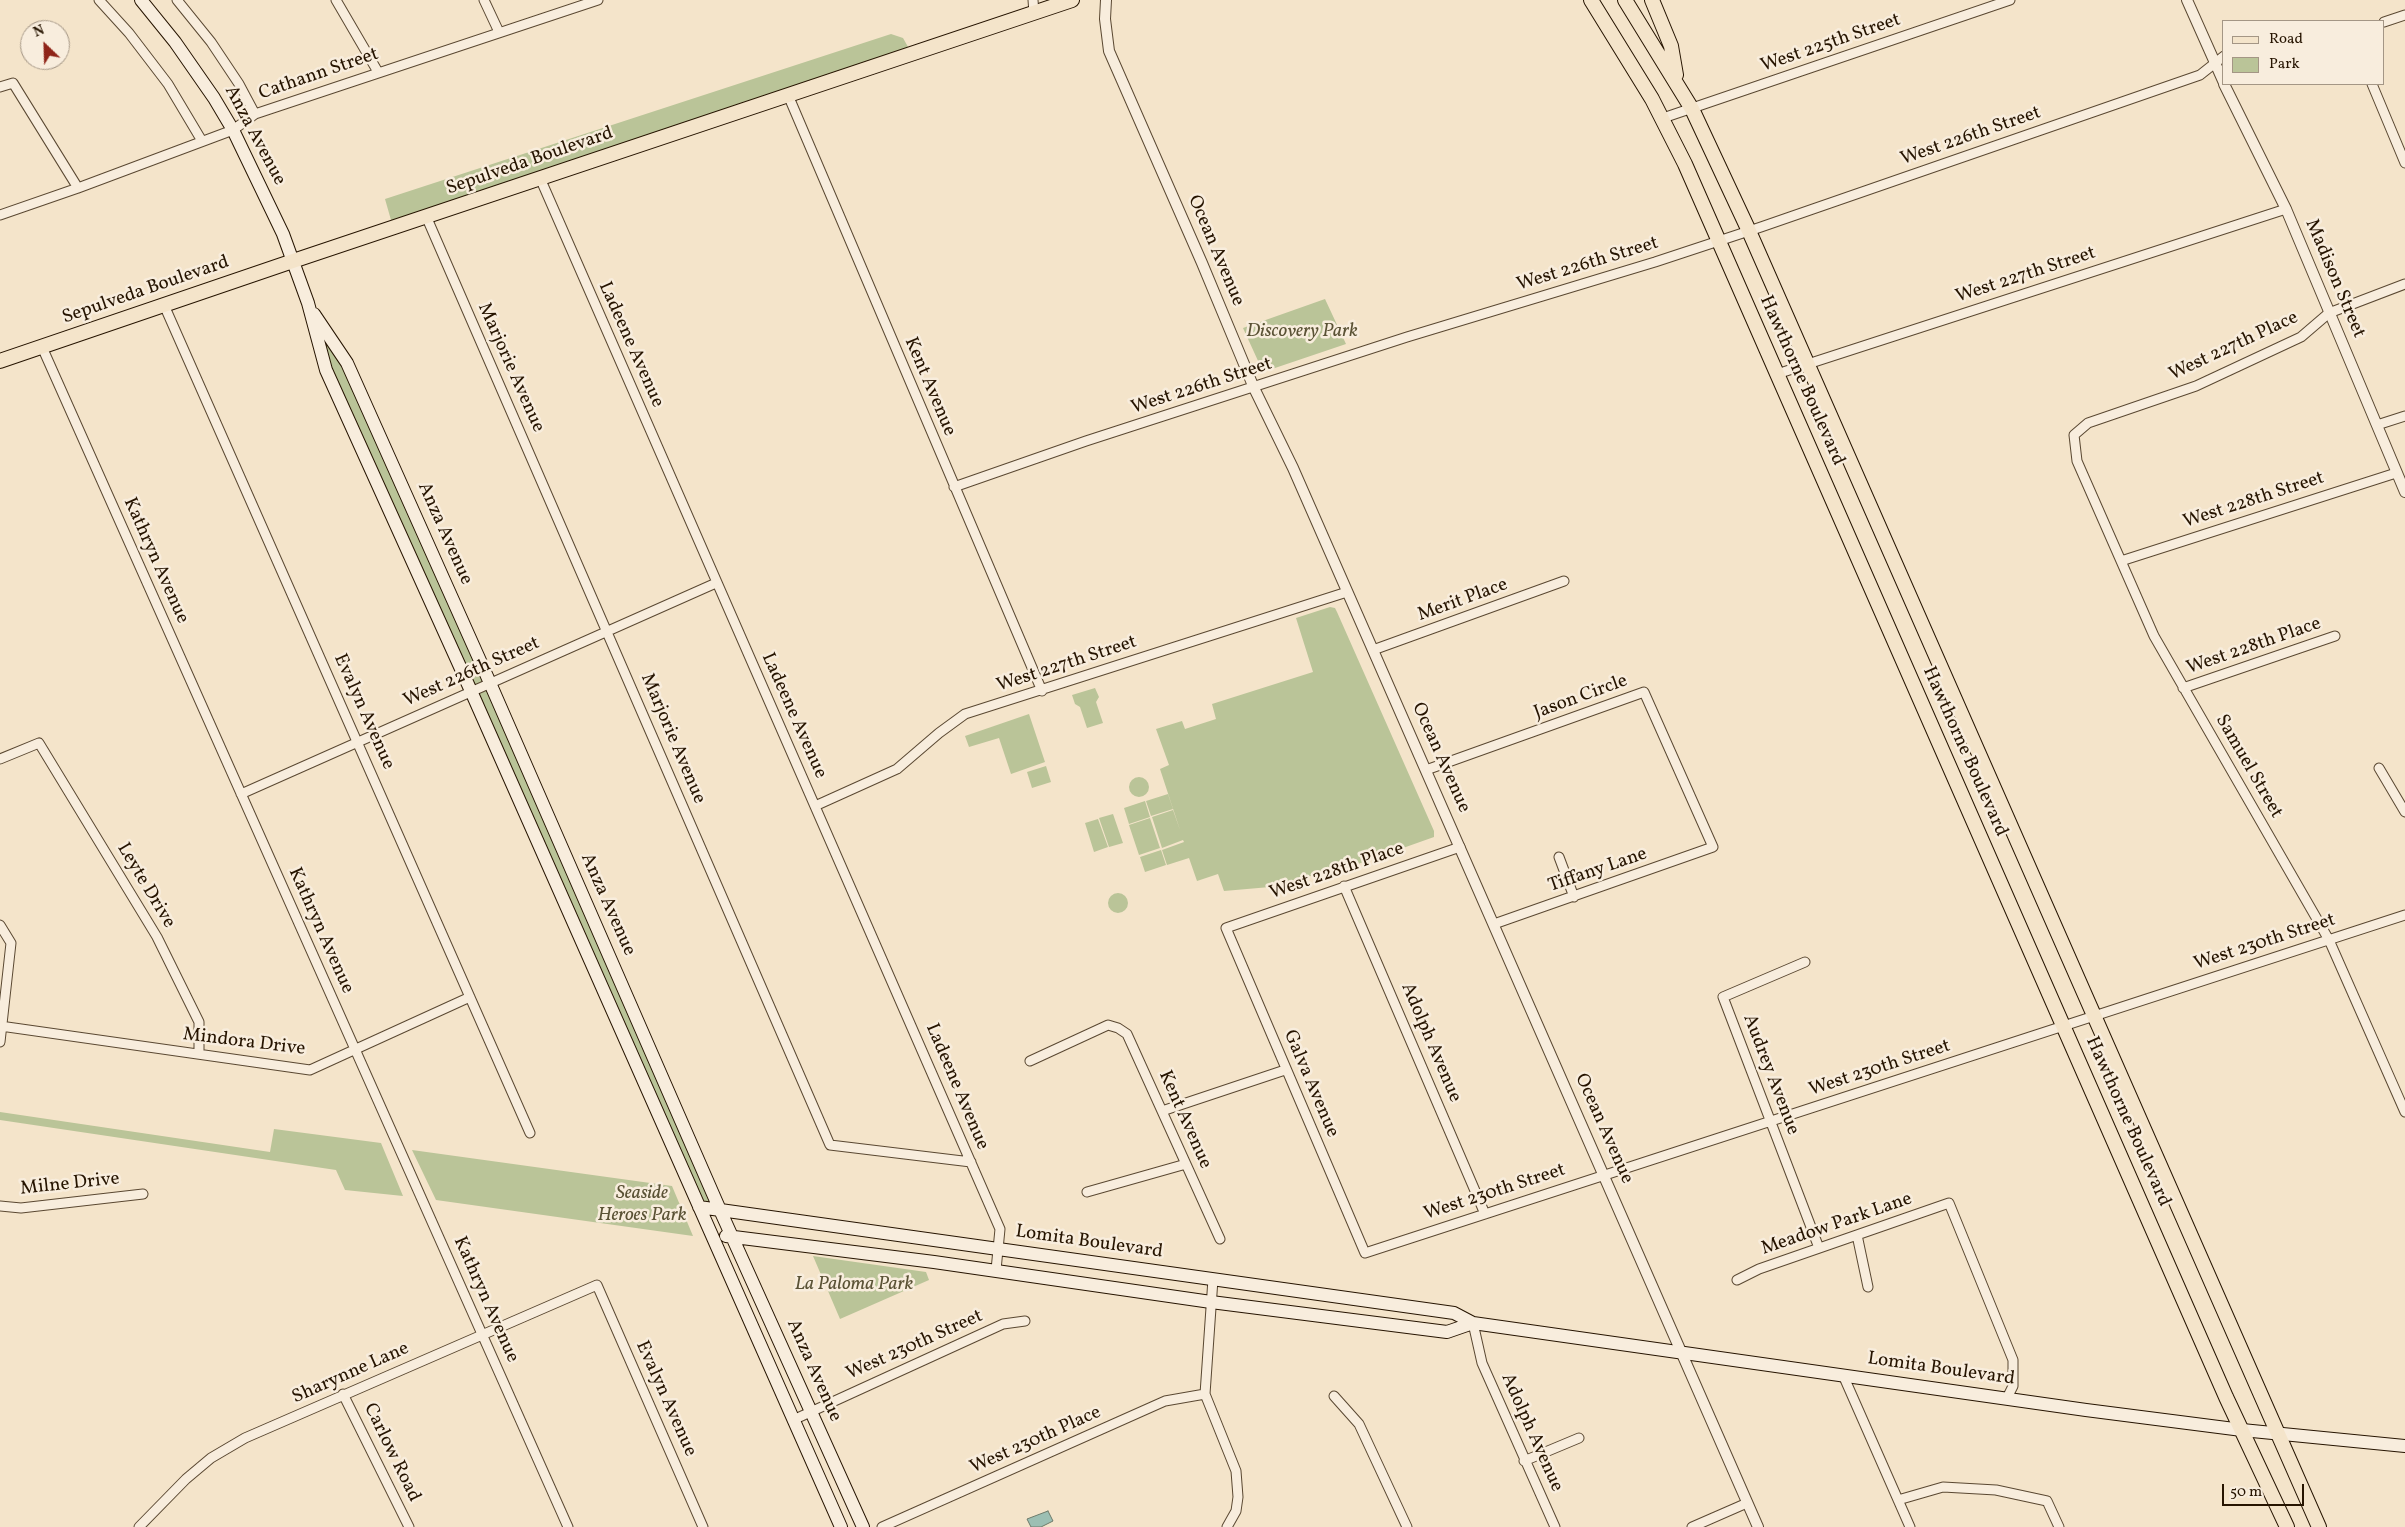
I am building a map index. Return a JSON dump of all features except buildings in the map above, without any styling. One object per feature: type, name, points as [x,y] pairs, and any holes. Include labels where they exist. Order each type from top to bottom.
[{"type":"main road","name":"Anza Avenue","points":[[141,0],[193,65],[233,130],[283,234],[308,303],[326,370],[471,691],[841,1527]]},
{"type":"main road","name":"Sepulveda Boulevard","points":[[0,361],[788,95],[1033,6],[1072,0]]},
{"type":"main road","name":"Hawthorne Boulevard","points":[[1591,0],[1624,51],[1663,118],[1719,240],[1776,374],[2242,1430],[2287,1527]]},
{"type":"main road","name":"Hawthorne Boulevard","points":[[1625,0],[1692,108],[1749,231],[2319,1527]]},
{"type":"main road","points":[[1652,0],[1671,46],[1677,83]]},
{"type":"main road","name":"Anza Avenue","points":[[308,303],[347,363],[490,683],[720,1210],[863,1527]]},
{"type":"main road","name":"Lomita Boulevard","points":[[698,1207],[1454,1313],[1472,1323],[2007,1398],[2242,1430],[2405,1446]]},
{"type":"main road","name":"Lomita Boulevard","points":[[710,1233],[996,1270],[1211,1302],[1447,1332],[1472,1323]]},
{"type":"street","points":[[99,0],[129,33],[168,84],[202,141]]},
{"type":"street","name":"Anza Avenue","points":[[177,0],[215,49],[255,114]]},
{"type":"street","points":[[336,0],[378,72]]},
{"type":"street","points":[[484,0],[499,32]]},
{"type":"street","name":"Cathann Street","points":[[0,214],[78,188],[233,130],[255,114],[598,0]]},
{"type":"street","name":"Ocean Avenue","points":[[1106,0],[1105,19],[1109,51],[1202,263],[1254,388],[1293,468],[1758,1527]]},
{"type":"street","name":"West 225th Street","points":[[1663,118],[2010,0]]},
{"type":"street","name":"Madison Street","points":[[2187,0],[2222,79]]},
{"type":"street","points":[[2385,22],[2405,15]]},
{"type":"street","name":"West 226th Street","points":[[954,487],[1434,328],[1749,231],[2200,75],[2222,58]]},
{"type":"street","points":[[0,86],[13,83],[78,188]]},
{"type":"street","name":"Madison Street","points":[[2225,85],[2286,209],[2405,492]]},
{"type":"street","points":[[2372,85],[2403,151],[2405,163]]},
{"type":"street","name":"Kent Avenue","points":[[788,95],[1042,691]]},
{"type":"street","name":"Ladeene Avenue","points":[[540,178],[1000,1229],[996,1270]]},
{"type":"street","name":"West 227th Street","points":[[1776,374],[2286,209]]},
{"type":"street","name":"Marjorie Avenue","points":[[426,216],[830,1145],[971,1162]]},
{"type":"street","name":"West 227th Place","points":[[2074,435],[2088,423],[2196,386],[2301,337],[2329,313],[2405,284]]},
{"type":"street","name":"Evalyn Avenue","points":[[164,305],[359,741],[530,1133]]},
{"type":"street","name":"Kathryn Avenue","points":[[42,347],[568,1527]]},
{"type":"street","points":[[2377,425],[2405,416]]},
{"type":"street","name":"Samuel Street","points":[[2074,435],[2077,461],[2154,636],[2329,940],[2405,1112]]},
{"type":"street","name":"West 228th Street","points":[[2122,561],[2396,473]]},
{"type":"street","name":"Merit Place","points":[[1373,650],[1564,581]]},
{"type":"street","name":"West 226th Street","points":[[241,794],[716,582]]},
{"type":"street","name":"West 227th Street","points":[[815,806],[897,769],[939,733],[965,714],[1042,691],[1347,592]]},
{"type":"street","name":"West 228th Place","points":[[2183,688],[2335,636]]},
{"type":"street","name":"Jason Circle","points":[[1426,770],[1644,692],[1713,847]]},
{"type":"street","name":"Leyte Drive","points":[[0,759],[39,743],[157,937],[199,1022],[199,1054]]},
{"type":"street","points":[[2379,768],[2405,812]]},
{"type":"street","name":"West 228th Place","points":[[1226,928],[1460,846]]},
{"type":"street","name":"Tiffany Lane","points":[[1494,924],[1713,847]]},
{"type":"street","points":[[1559,857],[1574,897]]},
{"type":"street","name":"Adolph Avenue","points":[[1344,886],[1485,1214]]},
{"type":"street","name":"West 230th Street","points":[[1365,1252],[2405,915]]},
{"type":"street","points":[[0,925],[11,943],[0,1042]]},
{"type":"street","name":"Galva Avenue","points":[[1226,928],[1285,1070],[1365,1252]]},
{"type":"street","name":"Audrey Avenue","points":[[1805,962],[1723,996],[1819,1248]]},
{"type":"street","name":"Mindora Drive","points":[[1,1027],[310,1070],[470,997]]},
{"type":"street","name":"Kent Avenue","points":[[1030,1061],[1108,1025],[1118,1028],[1127,1034],[1220,1239]]},
{"type":"street","points":[[1162,1111],[1285,1070]]},
{"type":"street","points":[[1087,1192],[1186,1164]]},
{"type":"street","name":"Milne Drive","points":[[0,1206],[21,1208],[143,1194]]},
{"type":"street","name":"Meadow Park Lane","points":[[1737,1280],[1759,1269],[1948,1203],[2013,1360],[2013,1386],[2007,1398]]},
{"type":"street","points":[[1857,1235],[1868,1287]]},
{"type":"street","points":[[1213,1280],[1205,1394],[1236,1471],[1238,1497],[1236,1511],[1227,1527]]},
{"type":"street","name":"Evalyn Avenue","points":[[597,1285],[703,1527]]},
{"type":"street","name":"Sharynne Lane","points":[[139,1527],[186,1479],[211,1458],[245,1438],[597,1285]]},
{"type":"street","name":"West 230th Street","points":[[793,1420],[1002,1324],[1025,1321]]},
{"type":"street","name":"Adolph Avenue","points":[[1472,1323],[1482,1363],[1555,1527]]},
{"type":"street","points":[[1844,1375],[1910,1527]]},
{"type":"street","name":"Carlow Road","points":[[343,1394],[409,1527]]},
{"type":"street","name":"West 230th Place","points":[[882,1527],[1165,1401],[1205,1394]]},
{"type":"street","points":[[1334,1396],[1359,1424],[1407,1527]]},
{"type":"street","points":[[1524,1461],[1579,1438]]},
{"type":"street","points":[[1898,1500],[1943,1487],[1996,1490],[2047,1501],[2059,1527]]},
{"type":"street","points":[[1692,1527],[1747,1504]]},
{"type":"green space","points":[[891,34],[903,38],[912,54],[393,227],[385,199]]},
{"type":"green space","name":"Discovery Park","points":[[1325,299],[1346,344],[1272,369],[1259,363],[1243,328]]},
{"type":"green space","points":[[308,303],[347,363],[720,1210],[699,1207],[326,370]]},
{"type":"green space","points":[[1330,607],[1335,608],[1337,612],[1434,831],[1434,837],[1324,876],[1322,873],[1270,887],[1224,891],[1218,874],[1197,881],[1189,858],[1167,865],[1162,850],[1184,842],[1183,840],[1162,848],[1152,817],[1173,810],[1180,830],[1160,769],[1169,765],[1156,729],[1182,721],[1185,729],[1216,719],[1212,704],[1313,672],[1296,618]]},
{"type":"green space","points":[[1095,688],[1099,697],[1096,702],[1103,723],[1087,728],[1080,707],[1075,704],[1072,695]]},
{"type":"green space","points":[[1029,714],[1045,762],[1011,774],[999,738],[969,747],[965,736]]},
{"type":"green space","points":[[1046,766],[1051,782],[1032,788],[1027,772]]},
{"type":"green space","points":[[1139,777],[1146,780],[1149,787],[1146,794],[1139,797],[1132,794],[1129,787],[1132,780]]},
{"type":"green space","points":[[1168,794],[1173,809],[1151,816],[1146,801]]},
{"type":"green space","points":[[1145,801],[1150,817],[1129,824],[1124,808]]},
{"type":"green space","points":[[1113,814],[1123,843],[1109,847],[1099,818]]},
{"type":"green space","points":[[1150,818],[1160,848],[1139,855],[1129,825]]},
{"type":"green space","points":[[1098,819],[1108,847],[1094,852],[1085,823]]},
{"type":"green space","points":[[1161,850],[1166,865],[1145,872],[1140,857]]},
{"type":"green space","points":[[1118,893],[1125,896],[1128,903],[1125,910],[1118,913],[1111,910],[1108,903],[1111,896]]},
{"type":"green space","points":[[0,1112],[270,1152],[274,1129],[381,1143],[403,1196],[345,1190],[336,1170],[0,1120]]},
{"type":"green space","name":"Seaside Heroes Park","points":[[412,1150],[672,1186],[693,1236],[436,1200]]},
{"type":"green space","name":"La Paloma Park","points":[[813,1256],[926,1272],[929,1280],[840,1319]]},
{"type":"water","points":[[1048,1511],[1053,1521],[1041,1527],[1031,1527],[1027,1519]]}]
